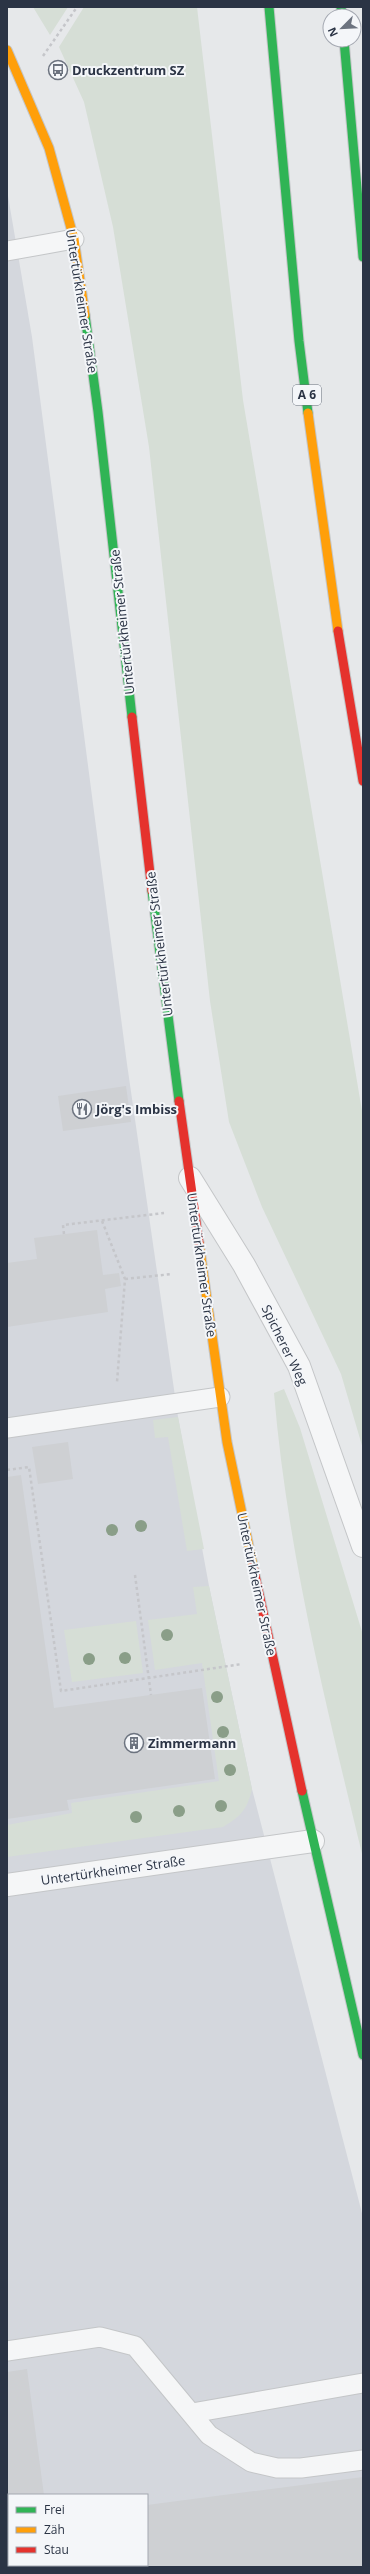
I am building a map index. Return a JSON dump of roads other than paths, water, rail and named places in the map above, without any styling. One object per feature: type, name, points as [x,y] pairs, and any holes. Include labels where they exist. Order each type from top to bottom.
[{"type":"main road","name":"A 6","points":[[269,7],[299,341],[333,599],[363,781]]},
{"type":"main road","points":[[345,48],[363,257]]},
{"type":"main road","name":"Untertürkheimer Straße","points":[[7,50],[49,148],[74,239],[98,412],[161,972],[220,1397],[246,1532],[313,1841],[363,2054]]},
{"type":"street","name":"Spicherer Weg","points":[[190,1178],[244,1265],[299,1366],[363,1546]]},
{"type":"street","name":"Untertürkheimer Straße","points":[[7,1886],[313,1841]]},
{"type":"lane","points":[[7,251],[74,239]]},
{"type":"lane","points":[[7,1428],[220,1397]]},
{"type":"lane","points":[[7,2351],[100,2337],[135,2346],[209,2435],[250,2462],[277,2468],[301,2468],[363,2460]]},
{"type":"lane","points":[[192,2413],[363,2384]]},
{"type":"place","name":"Druckzentrum SZ","points":[[58,70]]},
{"type":"place","name":"Jörg's Imbiss","points":[[82,1109]]},
{"type":"place","name":"Zimmermann","points":[[134,1743]]}]
